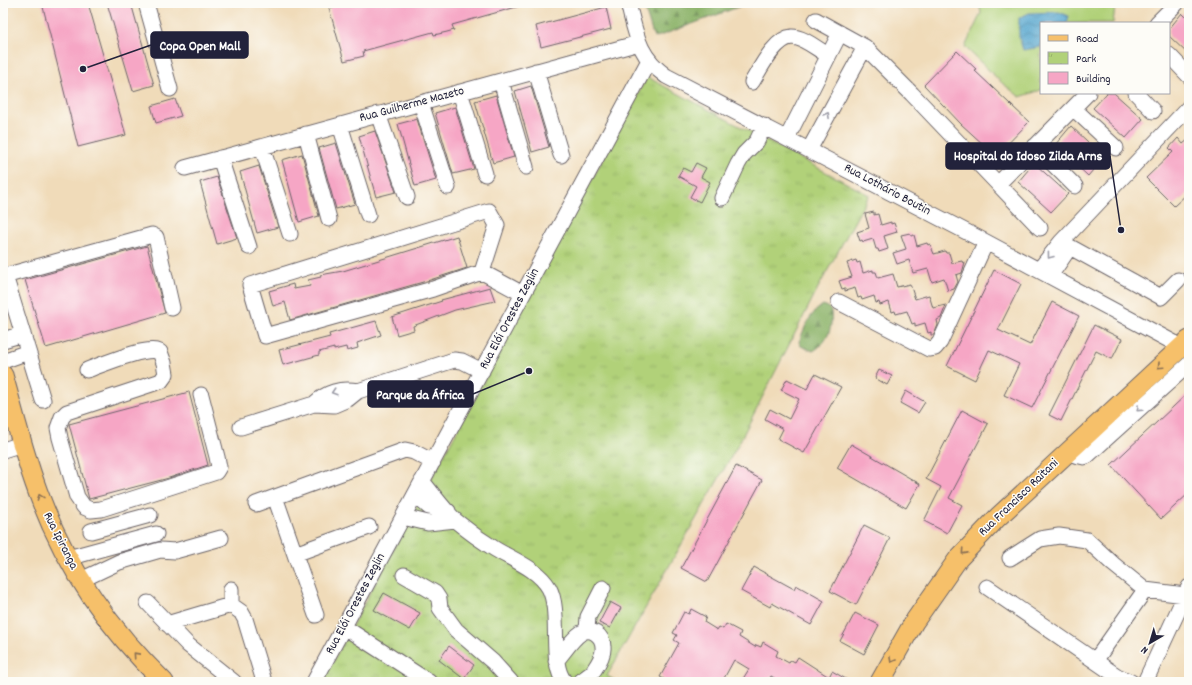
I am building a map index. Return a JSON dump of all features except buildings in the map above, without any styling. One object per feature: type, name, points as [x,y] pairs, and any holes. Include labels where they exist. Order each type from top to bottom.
[{"type":"main road","name":"Rua Francisco Raitani","points":[[880,682],[912,625],[958,559],[998,517],[1186,343]]},
{"type":"main road","name":"Rua Ipiranga","points":[[3,375],[22,444],[40,499],[68,558],[80,580],[125,642],[164,682]]},
{"type":"street","points":[[146,3],[170,89]]},
{"type":"street","name":"Rua Lothário Boutin","points":[[628,3],[639,43],[648,62],[680,84],[764,126],[1045,273],[1186,343]]},
{"type":"street","points":[[1158,22],[1177,3]]},
{"type":"street","points":[[816,20],[864,47],[912,94],[1040,228]]},
{"type":"street","points":[[787,138],[840,33]]},
{"type":"street","points":[[752,82],[780,42],[792,37],[801,39],[828,55]]},
{"type":"street","name":"Rua Guilherme Mazeto","points":[[185,168],[639,43]]},
{"type":"street","points":[[810,150],[864,47]]},
{"type":"street","points":[[1170,56],[1189,76]]},
{"type":"street","name":"Rua Elói Orestes Zeglin","points":[[314,682],[648,62]]},
{"type":"street","points":[[536,71],[561,155]]},
{"type":"street","points":[[501,81],[526,167]]},
{"type":"street","points":[[460,92],[485,174]]},
{"type":"street","points":[[998,184],[1087,94]]},
{"type":"street","points":[[1137,94],[1153,111]]},
{"type":"street","points":[[421,103],[448,187]]},
{"type":"street","points":[[1045,273],[1066,244],[1189,107]]},
{"type":"street","points":[[1073,108],[1116,148]]},
{"type":"street","points":[[378,114],[407,197]]},
{"type":"street","points":[[340,125],[368,215]]},
{"type":"street","points":[[722,198],[738,164],[744,154],[757,141],[764,126]]},
{"type":"street","points":[[306,134],[329,219]]},
{"type":"street","points":[[262,146],[290,234]]},
{"type":"street","points":[[1035,146],[1075,186]]},
{"type":"street","points":[[220,158],[249,247]]},
{"type":"street","points":[[482,272],[497,225],[489,211],[250,285],[265,336],[433,289],[482,272],[523,294]]},
{"type":"street","points":[[43,400],[6,279],[8,275],[147,235],[156,237],[172,308]]},
{"type":"street","points":[[839,302],[929,348],[935,348],[940,342],[986,242]]},
{"type":"street","points":[[1066,244],[1162,297],[1178,280]]},
{"type":"street","points":[[3,340],[23,334]]},
{"type":"street","points":[[86,370],[149,350],[160,352],[166,374],[161,381],[67,412],[62,417],[58,428],[77,497],[84,507],[92,510],[101,509],[216,472],[219,467],[201,396]]},
{"type":"street","points":[[3,361],[28,352]]},
{"type":"street","points":[[241,428],[314,404],[334,405],[348,399],[358,391],[457,359],[482,371]]},
{"type":"street","points":[[1066,453],[1084,458],[1087,456],[1189,364]]},
{"type":"street","points":[[3,450],[22,444]]},
{"type":"street","points":[[256,504],[405,450],[414,452],[433,462]]},
{"type":"street","points":[[422,481],[451,516],[494,548],[533,571],[544,580],[554,600],[556,661],[559,673],[565,682]]},
{"type":"street","points":[[145,495],[160,550]]},
{"type":"street","points":[[415,495],[429,507],[451,516]]},
{"type":"street","points":[[275,497],[316,615]]},
{"type":"street","points":[[91,531],[150,515]]},
{"type":"street","points":[[403,517],[428,523],[451,516]]},
{"type":"street","points":[[295,554],[369,528]]},
{"type":"street","points":[[68,558],[156,534]]},
{"type":"street","points":[[1010,558],[1040,539],[1059,536],[1086,540],[1145,590],[1187,591],[1145,682]]},
{"type":"street","points":[[80,580],[105,568],[160,550],[175,551],[221,538]]},
{"type":"street","points":[[98,550],[105,568]]},
{"type":"street","points":[[404,575],[435,592],[439,598],[440,608],[446,619],[456,630],[493,662],[511,682]]},
{"type":"street","points":[[987,587],[1117,676],[1131,682]]},
{"type":"street","points":[[587,630],[588,617],[602,588]]},
{"type":"street","points":[[231,589],[231,605]]},
{"type":"street","points":[[1095,661],[1145,590]]},
{"type":"street","points":[[148,603],[167,624],[205,660],[234,682]]},
{"type":"street","points":[[167,624],[231,605]]},
{"type":"street","points":[[231,605],[241,612],[245,618],[263,678],[261,682]]},
{"type":"street","points":[[344,627],[429,682]]},
{"type":"street","points":[[556,661],[581,633],[587,630],[595,632],[600,637],[604,648],[593,672],[580,682]]},
{"type":"green space","points":[[643,3],[749,3],[654,38]]},
{"type":"green space","points":[[979,3],[1112,3],[1115,7],[1113,22],[1040,22],[1040,90],[1020,97],[1002,83],[965,47],[981,13]]},
{"type":"green space","points":[[647,77],[869,195],[819,286],[740,441],[607,676],[618,682],[322,682]]},
{"type":"green space","points":[[823,305],[828,307],[831,311],[830,329],[826,339],[813,351],[801,346],[799,342],[814,312]]},
{"type":"water","points":[[1059,12],[1069,16],[1067,22],[1040,22],[1040,47],[1023,50],[1019,37],[1019,18],[1029,13]]},
{"type":"place","name":"Copa Open Mall","points":[[83,69]]},
{"type":"place","name":"Hospital do Idoso Zilda Arns","points":[[1121,230]]},
{"type":"place","name":"Parque da África","points":[[529,371]]}]
